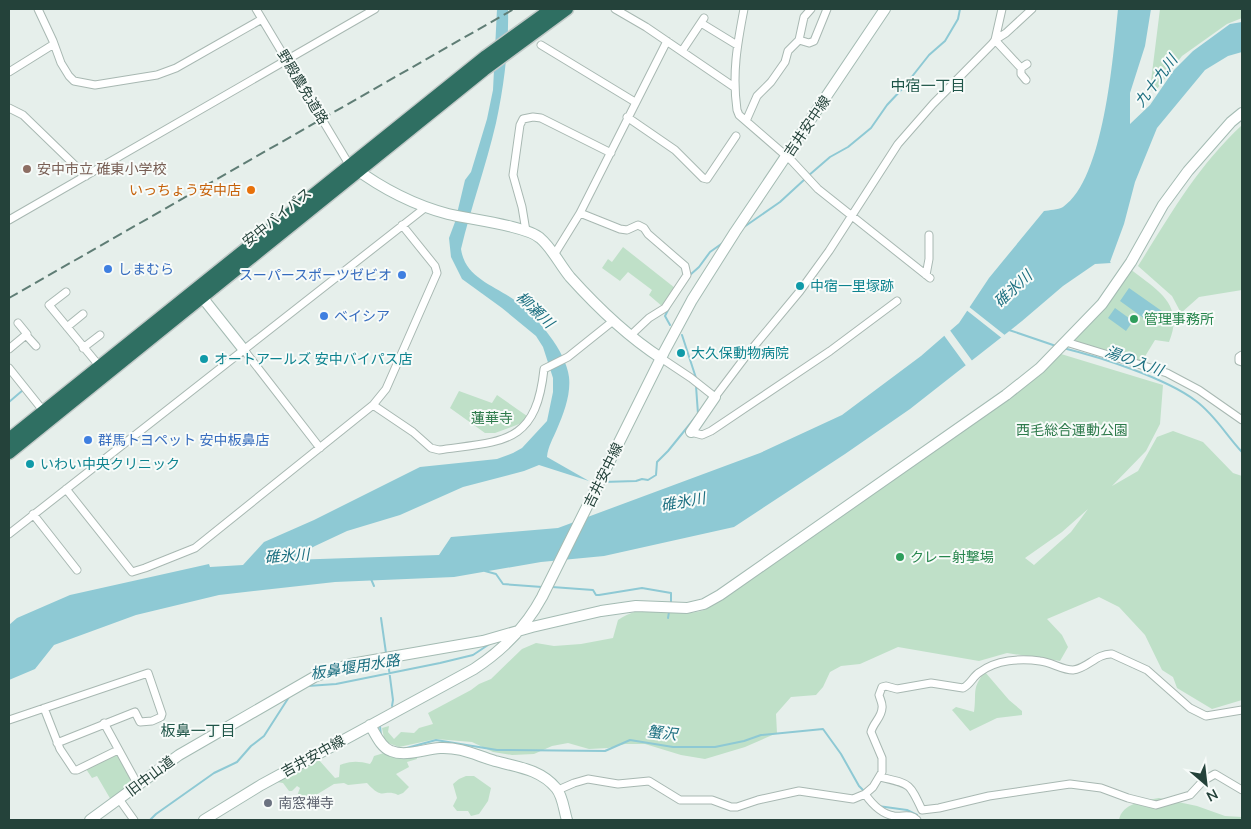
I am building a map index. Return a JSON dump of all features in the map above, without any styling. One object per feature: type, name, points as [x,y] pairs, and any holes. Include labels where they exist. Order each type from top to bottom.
[{"type":"highway","name":"安中バイパス","points":[[354,168],[484,70],[510,44],[551,9]]},
{"type":"highway","name":"安中バイパス","points":[[9,439],[103,370],[199,293],[354,168],[486,56],[510,44],[567,9]]},
{"type":"highway","name":"安中バイパス","points":[[9,453],[44,413]]},
{"type":"street","points":[[38,9],[61,63],[69,76],[74,81],[95,85],[157,75],[176,68],[262,19]]},
{"type":"street","name":"野殿農免道路","points":[[256,9],[346,161],[354,168]]},
{"type":"street","points":[[9,220],[375,9]]},
{"type":"street","points":[[615,9],[667,41],[734,87]]},
{"type":"street","points":[[744,9],[737,45],[734,87],[739,115],[787,156],[818,190],[928,277],[929,236]]},
{"type":"street","points":[[746,121],[756,96],[770,82],[785,62],[788,51],[799,40],[804,17],[811,9]]},
{"type":"street","points":[[799,40],[809,44],[814,41],[827,9]]},
{"type":"street","name":"吉井安中線","points":[[204,820],[261,785],[474,669],[487,661],[521,630],[540,601],[661,358],[692,300],[712,267],[885,9]]},
{"type":"street","points":[[995,40],[1002,9]]},
{"type":"street","points":[[897,301],[836,346],[711,431],[702,435],[691,432],[746,356],[800,291],[905,135],[964,72],[985,53],[995,40],[1006,33],[1032,9]]},
{"type":"street","points":[[682,51],[703,21],[737,45]]},
{"type":"street","points":[[995,40],[1024,66],[1021,74],[1026,80]]},
{"type":"street","points":[[554,255],[580,213],[611,153],[634,102],[667,41]]},
{"type":"street","points":[[9,72],[54,44]]},
{"type":"street","points":[[541,45],[634,102]]},
{"type":"street","points":[[9,108],[23,115],[86,176]]},
{"type":"street","name":"旧中山道","points":[[90,820],[179,755],[316,676],[330,670],[350,664],[483,641],[521,630],[627,607],[645,605],[678,608],[697,606],[711,601],[1032,375],[1063,346],[1102,304],[1129,264],[1163,205],[1188,171],[1226,127],[1242,113]]},
{"type":"street","points":[[526,231],[513,174],[520,126],[524,119],[532,116],[541,118],[611,153]]},
{"type":"street","points":[[627,117],[675,150],[703,178],[707,179],[736,136]]},
{"type":"street","points":[[354,168],[372,181],[426,207],[526,231],[539,237],[570,276],[613,321],[715,397]]},
{"type":"street","points":[[9,534],[32,514],[426,207]]},
{"type":"street","points":[[580,213],[620,229],[627,230],[638,225],[644,228],[648,234],[685,266],[687,275],[665,308],[630,334]]},
{"type":"street","points":[[66,489],[132,572],[195,548],[373,405],[386,389],[437,273],[435,266],[402,226]]},
{"type":"street","points":[[66,292],[49,305],[103,370]]},
{"type":"street","points":[[199,293],[320,448]]},
{"type":"street","points":[[67,327],[83,314]]},
{"type":"street","points":[[373,405],[413,432],[431,448],[439,450],[493,443],[505,439],[517,432],[532,416],[540,396],[544,369],[566,357],[613,321]]},
{"type":"street","points":[[18,323],[36,346]]},
{"type":"street","points":[[9,349],[26,335]]},
{"type":"street","points":[[84,348],[100,335]]},
{"type":"street","points":[[1063,346],[1167,373],[1238,413],[1242,420]]},
{"type":"street","points":[[1242,355],[1239,357],[1239,361],[1242,362]]},
{"type":"street","points":[[9,431],[44,413],[10,371]]},
{"type":"street","points":[[32,514],[77,570]]},
{"type":"street","points":[[558,790],[574,782],[588,779],[618,784],[643,780],[649,781],[680,800],[712,800],[737,807],[793,791],[814,792],[853,799],[865,794],[877,783],[882,772],[882,758],[871,732],[882,712],[879,695],[882,688],[886,686],[897,689],[931,684],[959,689],[964,688],[981,671],[1010,661],[1041,661],[1072,670],[1106,654],[1112,654],[1147,670],[1190,708],[1206,716],[1242,710]]},
{"type":"street","points":[[9,720],[148,673],[162,714],[161,717],[152,721],[140,722],[135,712],[57,743]]},
{"type":"street","points":[[44,708],[57,743],[74,770],[118,750]]},
{"type":"street","points":[[104,723],[138,785]]},
{"type":"street","points":[[370,725],[382,746],[390,751],[404,753],[440,748],[463,749],[533,771],[550,781],[558,790],[567,820]]},
{"type":"street","points":[[880,777],[902,782],[912,788],[922,810],[997,795],[1070,784],[1101,788],[1128,798],[1156,805],[1190,795],[1203,781],[1215,774],[1242,790]]},
{"type":"street","points":[[865,794],[876,808],[883,812],[894,816],[908,814],[917,820]]},
{"type":"street","points":[[119,799],[134,820]]},
{"type":"green space","points":[[1160,9],[1242,9],[1242,18],[1227,24],[1182,56],[1157,89],[1153,91],[1150,89]]},
{"type":"green space","points":[[1242,125],[1242,290],[1199,297],[1181,313],[1172,296],[1138,266],[1173,210],[1198,175]]},
{"type":"green space","points":[[623,247],[675,288],[663,307],[649,295],[652,290],[628,272],[620,281],[602,268],[608,259],[612,262]]},
{"type":"green space","name":"管理事務所","points":[[1130,269],[1166,299],[1171,308],[1173,318],[1173,329],[1169,342],[1155,340],[1141,363],[1077,342],[1074,339]]},
{"type":"green space","name":"西毛総合運動公園","points":[[1061,354],[1163,385],[1160,424],[1146,451],[1112,486],[1138,471],[1157,437],[1173,431],[1203,442],[1233,473],[1242,476],[1242,700],[1212,709],[1177,688],[1173,677],[1162,670],[1145,635],[1119,607],[1099,597],[1047,619],[1062,635],[1068,647],[1060,661],[1007,653],[979,661],[898,647],[860,664],[841,666],[830,672],[823,687],[816,695],[791,697],[776,714],[777,733],[745,747],[705,759],[681,755],[645,744],[625,744],[608,748],[589,749],[568,743],[552,746],[534,754],[512,755],[493,752],[472,742],[436,739],[399,747],[388,743],[384,738],[382,728],[389,726],[388,732],[394,739],[401,732],[414,733],[419,728],[433,724],[428,713],[491,679],[522,649],[536,643],[554,646],[581,644],[613,638],[618,620],[640,611],[690,613],[707,609],[1023,387]],"holes":[[[1088,509],[1071,532],[1034,565],[1025,558],[1062,532]]]},
{"type":"green space","name":"蓮華寺","points":[[459,391],[492,403],[497,395],[527,416],[522,423],[495,433],[485,433],[450,408]]},
{"type":"green space","points":[[985,672],[1009,700],[1022,711],[1022,715],[997,718],[970,731],[952,710],[956,707],[974,712],[976,687]]},
{"type":"green space","points":[[384,753],[416,755],[417,759],[407,762],[409,767],[396,774],[409,787],[403,793],[398,795],[380,793],[367,783],[348,785],[344,783],[334,784],[316,795],[301,800],[297,796],[300,788],[297,786],[292,791],[289,791],[283,783],[277,782],[318,759],[335,778],[339,777],[340,765],[355,762],[370,764],[374,756]]},
{"type":"green space","points":[[116,754],[134,782],[133,786],[111,800],[97,776],[92,778],[86,769]]},
{"type":"green space","points":[[466,776],[474,776],[491,788],[488,801],[479,814],[471,816],[468,811],[457,811],[453,806],[457,798],[453,784]]},
{"type":"green space","points":[[1159,798],[1197,806],[1225,816],[1242,817],[1242,820],[1119,820],[1121,814],[1129,806]]},
{"type":"water","name":"碓氷川","points":[[497,9],[508,9],[508,37],[504,81],[492,139],[461,249],[464,259],[475,275],[525,308],[557,346],[567,367],[569,390],[560,423],[547,457],[589,481],[539,465],[524,471],[463,487],[400,515],[347,531],[290,560],[439,555],[451,537],[558,528],[760,453],[842,415],[921,356],[959,323],[989,278],[1044,211],[1063,207],[1077,192],[1088,171],[1104,116],[1118,9],[1151,9],[1145,46],[1130,93],[1130,124],[1150,105],[1174,70],[1193,51],[1230,24],[1242,22],[1242,52],[1228,56],[1205,70],[1157,128],[1135,182],[1111,263],[1095,264],[1063,286],[1022,321],[910,409],[734,527],[604,556],[541,562],[454,577],[335,582],[219,595],[136,615],[54,645],[35,669],[9,680],[9,625],[17,618],[70,595],[209,564],[210,567],[243,565],[264,542],[314,520],[420,467],[497,459],[513,453],[522,448],[547,421],[553,392],[553,378],[543,347],[536,336],[462,279],[451,257],[449,238],[455,222],[465,180],[471,172],[487,119],[493,90]]},
{"type":"water","points":[[1129,288],[1166,314],[1156,327],[1120,301]]},
{"type":"water","points":[[1115,308],[1133,321],[1126,331],[1108,318]]},
{"type":"pier","points":[[968,306],[1006,336],[1003,339],[965,309]]},
{"type":"pier","points":[[949,329],[973,362],[967,367],[943,334]]},
{"type":"waterway","points":[[808,176],[830,157],[848,147],[871,128],[887,105],[929,55],[945,41],[958,19],[960,9]]},
{"type":"waterway","points":[[744,227],[780,202],[805,179]]},
{"type":"waterway","points":[[690,275],[699,267],[710,252],[724,242]]},
{"type":"waterway","points":[[669,308],[665,316],[670,325]]},
{"type":"waterway","name":"湯の入川","points":[[1009,330],[1056,346]]},
{"type":"waterway","points":[[682,335],[696,378]]},
{"type":"waterway","name":"湯の入川","points":[[1063,348],[1132,369],[1183,392],[1209,412],[1242,452]]},
{"type":"waterway","points":[[603,482],[648,480],[656,475],[657,462],[698,414],[696,386]]},
{"type":"waterway","points":[[9,402],[23,390]]},
{"type":"waterway","points":[[485,571],[496,574],[503,584],[542,587]]},
{"type":"waterway","name":"蟹沢","points":[[371,579],[374,586]]},
{"type":"waterway","points":[[552,587],[593,590],[596,595],[642,588],[671,593],[671,602]]},
{"type":"waterway","points":[[668,618],[669,612]]},
{"type":"waterway","name":"蟹沢","points":[[381,618],[386,653]]},
{"type":"waterway","name":"板鼻堰用水路","points":[[308,686],[336,684],[440,663],[473,655],[491,643]]},
{"type":"waterway","name":"蟹沢","points":[[388,662],[393,700],[392,706]]},
{"type":"waterway","name":"板鼻堰用水路","points":[[150,820],[214,773],[237,762],[251,746],[264,736],[289,697]]},
{"type":"waterway","name":"蟹沢","points":[[380,726],[381,736]]},
{"type":"waterway","name":"蟹沢","points":[[403,749],[436,740],[497,750],[605,751],[630,740],[673,747],[715,747],[744,741],[761,735],[823,729],[841,754],[859,786],[865,792]]},
{"type":"waterway","name":"蟹沢","points":[[878,806],[907,810],[917,815]]},
{"type":"railway","points":[[9,298],[514,9]]},
{"type":"place","name":"安中市立 碓東小学校","points":[[27,169]]},
{"type":"place","name":"いっちょう安中店","points":[[251,190]]},
{"type":"place","name":"しまむら","points":[[108,269]]},
{"type":"place","name":"スーパースポーツゼビオ","points":[[402,275]]},
{"type":"place","name":"中宿一里塚跡","points":[[800,286]]},
{"type":"place","name":"ベイシア","points":[[324,316]]},
{"type":"place","name":"管理事務所","points":[[1134,319]]},
{"type":"place","name":"大久保動物病院","points":[[681,353]]},
{"type":"place","name":"オートアールズ 安中バイパス店","points":[[204,359]]},
{"type":"place","name":"群馬トヨペット 安中板鼻店","points":[[88,440]]},
{"type":"place","name":"いわい中央クリニック","points":[[30,464]]},
{"type":"place","name":"クレー射撃場","points":[[900,557]]},
{"type":"place","name":"南窓禅寺","points":[[268,803]]},
{"type":"district","name":"中宿一丁目","points":[[928,86]]},
{"type":"district","name":"板鼻一丁目","points":[[198,731]]},
{"type":"water label","name":"九十九川","points":[[1156,81]]},
{"type":"water label","name":"柳瀬川","points":[[535,310]]}]
